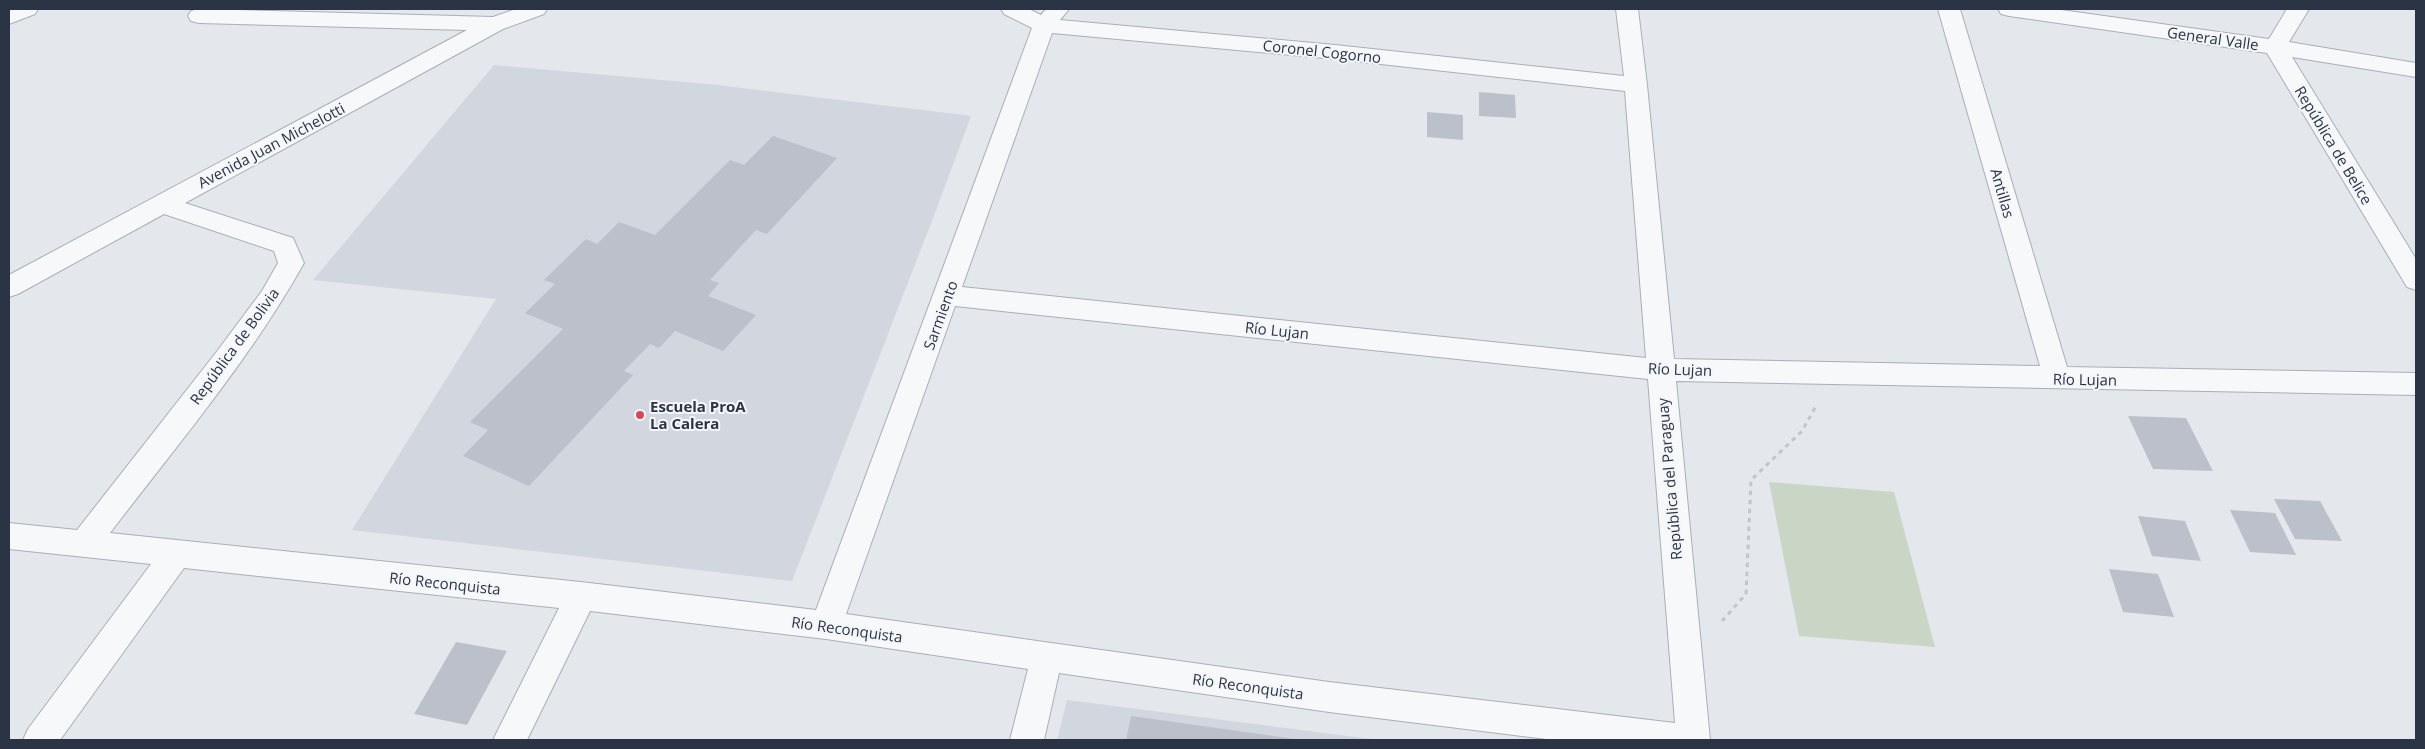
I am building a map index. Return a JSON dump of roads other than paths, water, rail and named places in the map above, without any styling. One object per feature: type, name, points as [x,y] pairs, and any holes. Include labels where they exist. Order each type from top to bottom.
[{"type":"street","points":[[9,18],[27,9]]},
{"type":"street","name":"Avenida Juan Michelotti","points":[[9,287],[495,24],[536,9]]},
{"type":"street","name":"Coronel Cogorno","points":[[1012,9],[1051,17],[1335,52],[1636,85]]},
{"type":"street","name":"República del Paraguay","points":[[1628,9],[1692,740]]},
{"type":"street","name":"Antillas","points":[[1949,9],[2057,378]]},
{"type":"street","name":"General Valle","points":[[2009,9],[2275,47],[2416,70]]},
{"type":"street","points":[[2275,47],[2298,9]]},
{"type":"street","points":[[199,16],[495,24]]},
{"type":"street","name":"Sarmiento","points":[[826,625],[1051,17]]},
{"type":"street","name":"República de Belice","points":[[2275,47],[2416,280]]},
{"type":"street","name":"República de Bolivia","points":[[84,544],[228,358],[271,298],[290,263],[284,245],[161,204]]},
{"type":"street","name":"Río Lujan","points":[[948,295],[1660,370],[2416,384]]},
{"type":"street","name":"Río Reconquista","points":[[9,536],[581,596],[826,625],[1329,697],[1683,740]]},
{"type":"street","points":[[40,740],[176,554]]},
{"type":"street","points":[[510,740],[581,596]]},
{"type":"street","points":[[1027,740],[1047,658]]},
{"type":"place","name":"Escuela ProA La Calera","points":[[640,415]]}]
